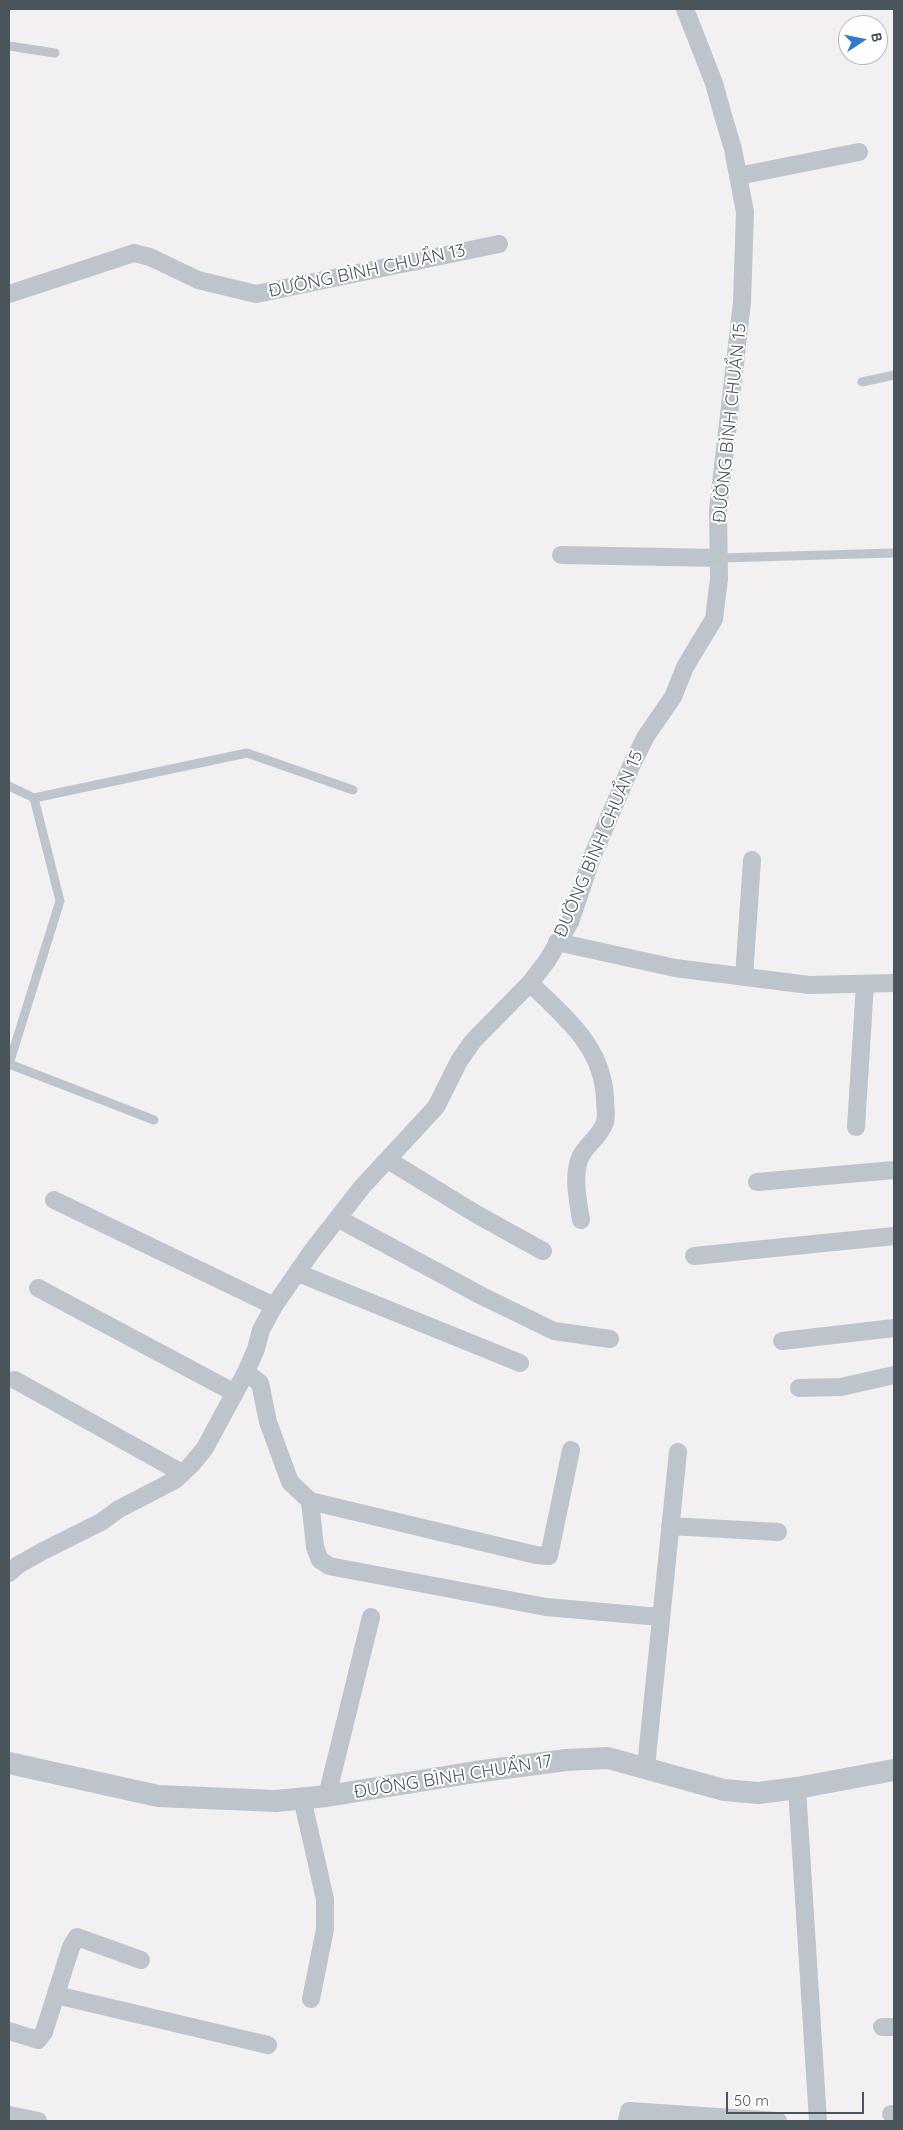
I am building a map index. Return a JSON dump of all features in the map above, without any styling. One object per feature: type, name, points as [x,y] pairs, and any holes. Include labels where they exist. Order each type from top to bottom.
[{"type":"street","name":"ĐƯỜNG BÌNH CHUẨN 15","points":[[9,1573],[18,1565],[101,1522],[119,1509],[175,1480],[206,1448],[246,1372],[256,1349],[261,1330],[274,1306],[312,1251],[339,1219],[362,1187],[436,1106],[459,1062],[473,1041],[530,983],[548,961],[570,922],[592,857],[632,764],[646,736],[673,697],[685,667],[714,619],[719,593],[718,510],[742,302],[745,212],[733,149],[714,83],[685,9]]},
{"type":"street","points":[[738,176],[859,152]]},
{"type":"street","name":"ĐƯỜNG BÌNH CHUẨN 13","points":[[9,294],[134,253],[150,257],[198,280],[256,294],[500,244]]},
{"type":"street","points":[[561,555],[720,558]]},
{"type":"street","points":[[744,977],[752,860]]},
{"type":"street","points":[[557,942],[675,968],[808,985],[894,984]]},
{"type":"street","points":[[530,983],[581,1033],[596,1057],[604,1088],[605,1120],[598,1137],[580,1156],[575,1184],[581,1220]]},
{"type":"street","points":[[856,1127],[865,984]]},
{"type":"street","points":[[388,1160],[476,1214],[543,1251]]},
{"type":"street","points":[[757,1182],[894,1170]]},
{"type":"street","points":[[54,1200],[274,1306]]},
{"type":"street","points":[[339,1219],[482,1296],[554,1331],[610,1339]]},
{"type":"street","points":[[694,1256],[894,1236]]},
{"type":"street","points":[[298,1273],[520,1363]]},
{"type":"street","points":[[38,1288],[235,1393]]},
{"type":"street","points":[[782,1341],[894,1328]]},
{"type":"street","points":[[246,1372],[260,1383],[268,1422],[290,1482],[310,1501],[536,1555],[549,1556],[571,1450]]},
{"type":"street","points":[[799,1388],[841,1387],[894,1375]]},
{"type":"street","points":[[16,1380],[182,1473]]},
{"type":"street","points":[[646,1768],[678,1452]]},
{"type":"street","points":[[310,1501],[316,1547],[320,1560],[329,1566],[546,1607],[660,1617]]},
{"type":"street","points":[[670,1526],[778,1532]]},
{"type":"street","points":[[328,1796],[370,1618]]},
{"type":"street","name":"ĐƯỜNG BÌNH CHUẨN 17","points":[[9,1763],[158,1796],[276,1800],[328,1796],[475,1772],[566,1760],[608,1758],[724,1790],[758,1793],[798,1788],[894,1770]]},
{"type":"street","points":[[798,1788],[818,2121]]},
{"type":"street","points":[[302,1798],[325,1899],[325,1929],[311,1999]]},
{"type":"street","points":[[9,2031],[38,2040],[44,2032],[71,1947],[76,1937],[141,1960]]},
{"type":"street","points":[[56,1995],[268,2046]]},
{"type":"street","points":[[627,2121],[629,2111],[778,2121]]},
{"type":"street","points":[[9,2115],[38,2121]]},
{"type":"lane","points":[[9,46],[55,53]]},
{"type":"lane","points":[[862,382],[894,375]]},
{"type":"lane","points":[[720,558],[894,553]]},
{"type":"lane","points":[[9,786],[34,798],[247,753],[353,790]]},
{"type":"lane","points":[[34,798],[60,901],[9,1064],[154,1120]]}]
